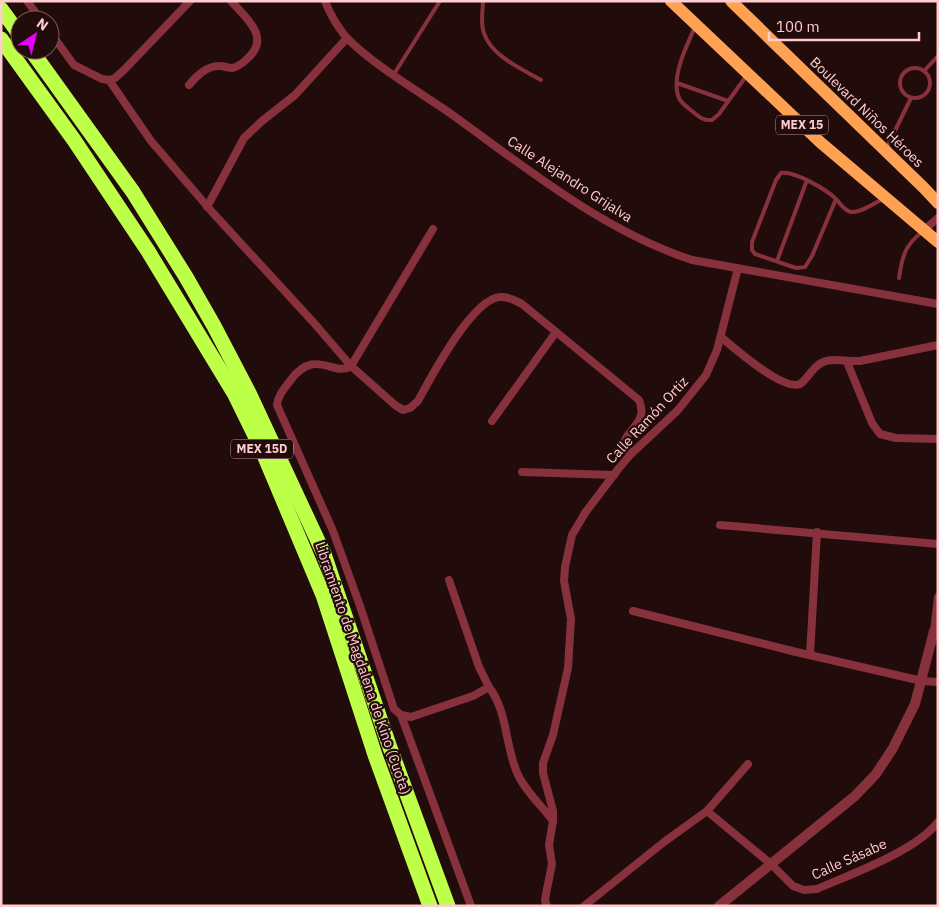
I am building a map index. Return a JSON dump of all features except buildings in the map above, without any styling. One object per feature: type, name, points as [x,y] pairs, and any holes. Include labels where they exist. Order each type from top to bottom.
[{"type":"highway","points":[[1,9],[10,21]]},
{"type":"highway","name":"Libramiento de Magdalena de Kino (Cuota)","points":[[1,39],[74,140],[148,251],[234,393],[262,450],[323,594],[375,755],[430,906]]},
{"type":"highway","name":"Libramiento de Magdalena de Kino (Cuota)","points":[[38,60],[133,192],[205,310],[249,393],[324,554],[388,745],[448,906]]},
{"type":"main road","name":"MEX 15","points":[[671,1],[820,142],[938,242]]},
{"type":"main road","name":"Boulevard Niños Héroes","points":[[731,1],[938,203]]},
{"type":"main road","points":[[924,188],[938,187]]},
{"type":"street","points":[[60,46],[74,65],[102,79],[109,80],[115,78],[190,1]]},
{"type":"street","points":[[188,85],[203,71],[215,66],[231,68],[241,64],[255,51],[258,42],[257,34],[231,1]]},
{"type":"street","name":"Calle Alejandro Grijalva","points":[[325,1],[338,27],[347,38],[362,50],[564,193],[628,232],[671,253],[692,260],[938,304]]},
{"type":"street","points":[[207,207],[244,138],[262,120],[295,95],[347,38]]},
{"type":"street","points":[[109,80],[151,141],[207,207],[351,366],[386,398],[403,410],[410,408],[418,401],[460,331],[479,310],[492,300],[500,297],[510,298],[522,304],[636,395],[642,406],[641,417],[623,444],[631,454]]},
{"type":"street","points":[[924,230],[938,218]]},
{"type":"street","points":[[433,230],[351,366],[342,369],[313,364],[302,368],[296,372],[278,398],[277,406],[333,531],[394,709],[401,715],[411,718],[473,696],[489,687]]},
{"type":"street","name":"Calle Ramón Ortiz","points":[[522,472],[614,475],[631,454],[678,410],[706,375],[713,362],[721,337],[738,268]]},
{"type":"street","points":[[492,422],[556,332]]},
{"type":"street","points":[[721,337],[775,378],[794,385],[800,384],[823,361],[828,359],[847,362],[867,360],[938,345]]},
{"type":"street","points":[[847,362],[872,423],[880,434],[896,438],[938,438]]},
{"type":"street","points":[[547,906],[545,900],[552,872],[549,845],[553,821],[551,804],[542,773],[543,763],[553,735],[568,668],[571,619],[564,582],[565,567],[568,549],[577,525],[614,475]]},
{"type":"street","points":[[720,524],[938,544]]},
{"type":"street","points":[[810,655],[817,532]]},
{"type":"street","points":[[449,580],[479,667],[499,704],[517,774],[522,784],[553,821]]},
{"type":"street","points":[[719,906],[855,796],[876,774],[907,722],[915,704],[936,631],[938,597]]},
{"type":"street","points":[[633,611],[810,655],[922,681],[938,682]]},
{"type":"street","points":[[401,715],[471,906]]},
{"type":"street","points":[[584,906],[707,811],[748,764]]},
{"type":"street","name":"Calle Sásabe","points":[[707,811],[793,886],[804,890],[817,889],[903,849],[927,834],[938,822]]},
{"type":"lane","points":[[394,74],[440,1]]},
{"type":"lane","points":[[484,1],[482,24],[484,34],[492,46],[502,56],[541,80]]},
{"type":"lane","points":[[696,25],[683,55],[677,83],[680,100],[701,118],[712,120],[719,114],[748,74]]},
{"type":"lane","points":[[924,70],[938,56]]},
{"type":"lane","points":[[913,67],[924,70],[930,81],[928,92],[923,96],[911,98],[906,95],[900,85],[903,73],[913,67]]},
{"type":"lane","points":[[677,83],[728,101]]},
{"type":"lane","points":[[885,151],[911,98]]},
{"type":"lane","points":[[836,198],[812,256],[805,267],[796,268],[755,254],[752,250],[752,242],[778,176],[781,173],[787,172],[807,180],[836,198],[845,210],[854,212],[862,210],[885,197]]},
{"type":"lane","points":[[777,261],[807,180]]},
{"type":"lane","points":[[900,278],[903,256],[912,239],[924,230]]}]
